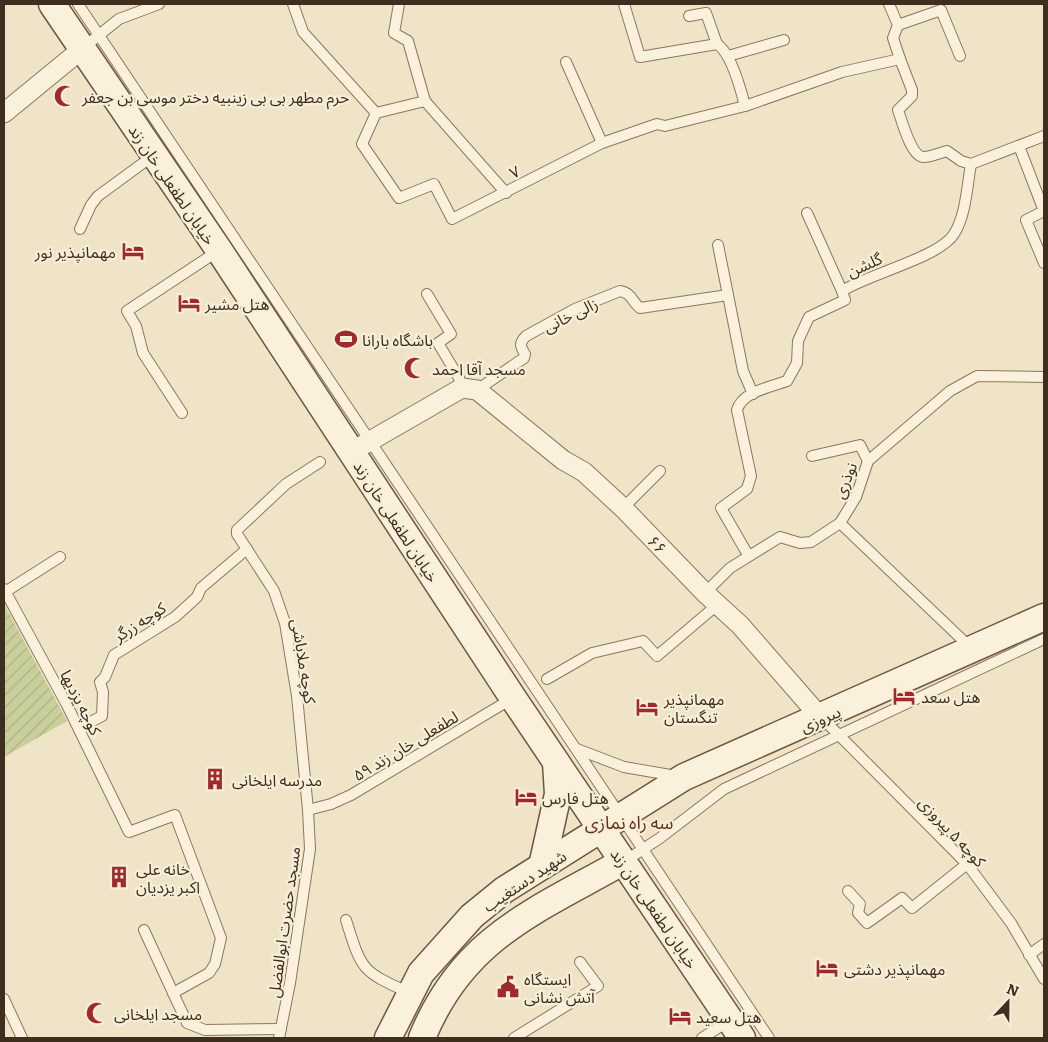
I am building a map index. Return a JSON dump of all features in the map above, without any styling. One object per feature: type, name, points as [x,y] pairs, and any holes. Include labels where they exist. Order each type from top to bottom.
[{"type":"street","name":"خیابان لطفعلی خان زند","points":[[52,4],[91,42],[154,155],[218,250],[361,446],[513,698],[566,755],[612,822],[634,855],[736,1029]]},
{"type":"street","points":[[4,113],[91,42]]},
{"type":"street","name":"زالی خانی","points":[[361,446],[470,389]]},
{"type":"street","name":"۶۶","points":[[470,389],[563,460],[584,472],[623,508],[711,599],[740,625],[830,726]]},
{"type":"street","name":"پیروزی","points":[[612,822],[684,777],[830,726],[972,649],[1043,627]]},
{"type":"street","points":[[542,866],[566,755]]},
{"type":"street","name":"شهید دستغیب","points":[[388,1038],[421,973],[472,916],[504,890],[612,822]]},
{"type":"street","name":"شهید دستغیب","points":[[422,1038],[441,997],[468,962],[493,938],[565,893],[634,855]]},
{"type":"street","points":[[472,916],[493,938]]},
{"type":"lane","points":[[78,4],[91,42],[566,755],[684,777]]},
{"type":"lane","points":[[91,42],[119,19],[159,4]]},
{"type":"lane","points":[[293,4],[303,32],[376,113],[425,101]]},
{"type":"lane","points":[[399,4],[394,33],[408,41],[425,101],[506,193]]},
{"type":"lane","points":[[624,4],[640,57],[717,44]]},
{"type":"lane","points":[[889,4],[898,25],[893,38],[912,90],[912,96],[898,110],[913,150],[918,156],[924,157],[947,151],[961,161],[971,164],[1044,136]]},
{"type":"lane","points":[[898,25],[941,10],[960,56]]},
{"type":"lane","points":[[689,16],[706,13],[717,44],[728,56],[745,106]]},
{"type":"lane","points":[[728,56],[784,40]]},
{"type":"lane","name":"۷","points":[[376,113],[362,144],[399,198],[434,184],[452,219],[602,143],[657,124],[665,126],[745,106],[814,81],[867,65],[900,59]]},
{"type":"lane","points":[[566,62],[602,143]]},
{"type":"lane","points":[[1019,146],[1044,211],[1026,220],[1044,263]]},
{"type":"lane","points":[[80,229],[91,205],[98,196],[154,155]]},
{"type":"lane","name":"گلشن","points":[[748,554],[721,508],[747,489],[751,476],[737,410],[739,404],[753,394],[787,381],[797,363],[798,341],[804,324],[809,317],[845,300],[842,291],[898,265],[927,255],[944,244],[954,234],[964,203],[971,164]]},
{"type":"lane","points":[[806,213],[842,291]]},
{"type":"lane","points":[[718,245],[743,371],[753,394]]},
{"type":"lane","points":[[182,414],[143,353],[136,326],[127,311],[218,250]]},
{"type":"lane","name":"زالی خانی","points":[[470,389],[524,358],[525,354],[520,346],[521,340],[526,336],[575,309],[620,291],[626,292],[633,297],[636,305],[640,308],[728,295]]},
{"type":"lane","points":[[427,294],[451,334],[438,344],[459,378],[470,389]]},
{"type":"lane","name":"نوذری","points":[[547,679],[592,653],[643,641],[657,656],[711,599],[730,568],[748,554],[780,536],[800,543],[811,542],[840,523],[856,497],[868,461],[950,391],[977,376],[1044,376]]},
{"type":"lane","points":[[812,456],[860,445],[868,461]]},
{"type":"lane","name":"کوچه ملاباشی","points":[[308,810],[296,696],[285,623],[274,591],[237,534],[237,530],[286,484],[320,462]]},
{"type":"lane","points":[[623,508],[660,471]]},
{"type":"lane","points":[[840,523],[972,649]]},
{"type":"lane","name":"کوچه زرگر","points":[[78,728],[102,716],[103,692],[100,682],[105,677],[114,655],[175,616],[197,598],[201,588],[248,550]]},
{"type":"lane","points":[[5,590],[60,556]]},
{"type":"lane","name":"کوچه یزدیها","points":[[5,590],[78,728],[129,832],[175,815],[221,938],[214,964],[209,973],[173,992]]},
{"type":"lane","points":[[769,1038],[634,855],[724,789],[830,726],[1043,627]]},
{"type":"lane","name":"لطفعلی خان زند ۵۹","points":[[308,810],[331,804],[351,794],[513,698]]},
{"type":"lane","name":"کوچه ۵ پیروزی","points":[[830,726],[967,864],[1011,923],[1044,979]]},
{"type":"lane","name":"مسجد حضرت ابوالفضل","points":[[280,1034],[310,849],[308,810]]},
{"type":"lane","points":[[848,891],[860,904],[858,913],[867,924],[902,898],[912,908],[967,864]]},
{"type":"lane","points":[[346,920],[358,959],[371,975],[410,994]]},
{"type":"lane","points":[[144,930],[187,1023],[200,1030],[280,1034]]},
{"type":"lane","points":[[1029,955],[1044,944]]},
{"type":"lane","points":[[514,1038],[598,986],[580,962]]},
{"type":"lane","points":[[4,999],[21,1038]]},
{"type":"lane","points":[[702,1038],[736,1029]]},
{"type":"green space","points":[[4,604],[67,721],[4,757]]},
{"type":"place","name":"حرم مطهر بی بی زینبیه دختر موسی بن جعفر","points":[[65,96]]},
{"type":"place","name":"مهمانپذیر نور","points":[[133,251]]},
{"type":"place","name":"هتل مشیر","points":[[189,303]]},
{"type":"place","name":"باشگاه بارانا","points":[[346,339]]},
{"type":"place","name":"مسجد آقا احمد","points":[[415,368]]},
{"type":"place","name":"هتل سعد","points":[[904,696]]},
{"type":"place","name":"مهمانپذیر تنگستان","points":[[647,707]]},
{"type":"place","name":"مدرسه ایلخانی","points":[[215,779]]},
{"type":"place","name":"هتل فارس","points":[[526,797]]},
{"type":"place","name":"خانه علی اکبر یزدیان","points":[[119,877]]},
{"type":"place","name":"مهمانپذیر دشتی","points":[[827,968]]},
{"type":"place","name":"ایستگاه آتش نشانی","points":[[508,987]]},
{"type":"place","name":"مسجد ایلخانی","points":[[97,1013]]},
{"type":"place","name":"هتل سعيد","points":[[680,1016]]},
{"type":"district","name":"سه راه نمازی","points":[[629,821]]}]
